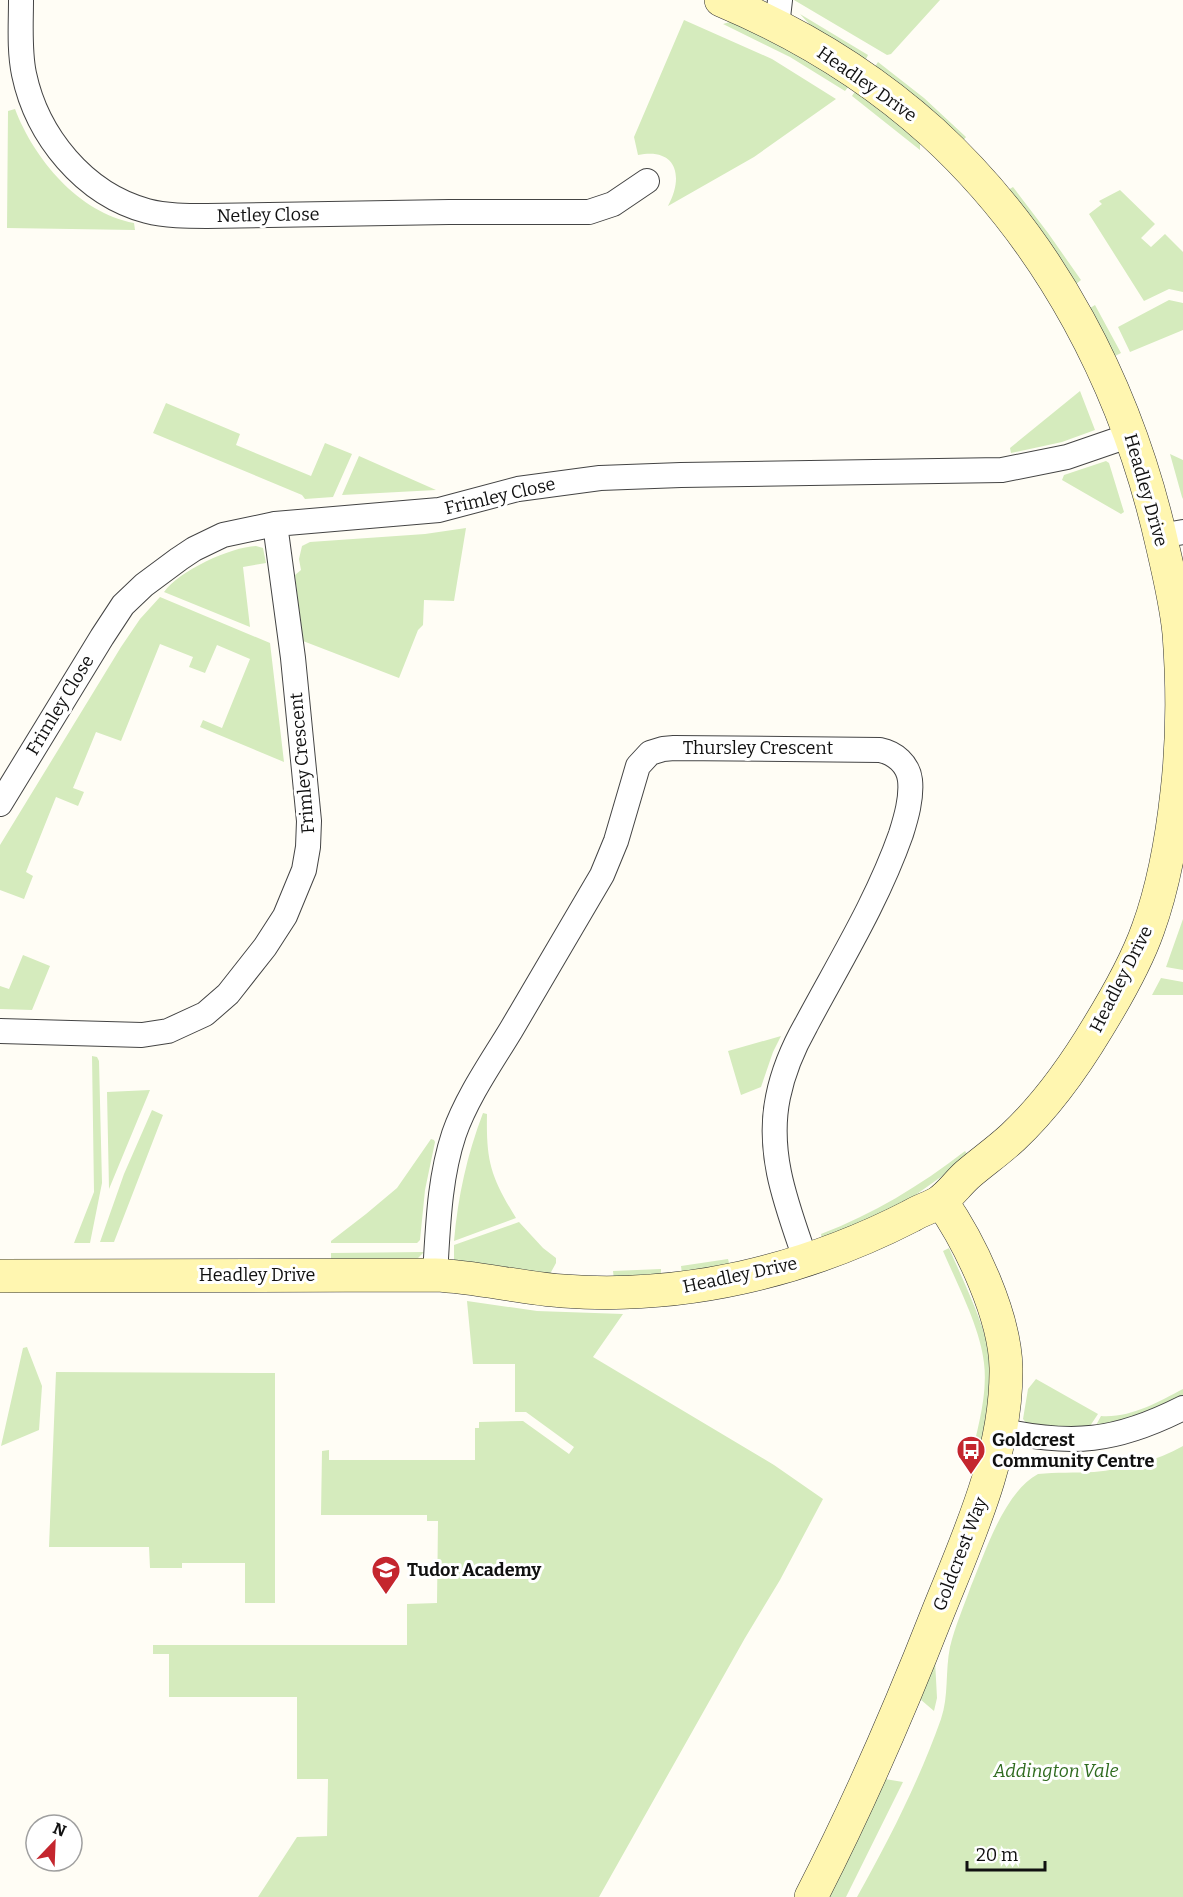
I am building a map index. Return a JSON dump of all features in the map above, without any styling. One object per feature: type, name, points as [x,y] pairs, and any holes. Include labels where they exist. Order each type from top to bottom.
[{"type":"street","name":"Netley Close","points":[[21,0],[21,55],[34,108],[43,127],[60,152],[89,180],[109,195],[148,211],[196,216],[589,212],[613,204],[648,181]]},
{"type":"street","name":"Headley Drive","points":[[0,1276],[435,1275],[559,1291],[627,1292],[657,1291],[714,1283],[806,1261],[858,1241],[941,1201],[1025,1125],[1059,1086],[1089,1043],[1116,997],[1138,954],[1154,911],[1172,833],[1180,770],[1182,721],[1179,632],[1172,534],[1147,484],[1131,435],[1105,370],[1079,321],[1035,250],[998,201],[933,133],[904,108],[778,13],[723,0]]},
{"type":"street","name":"Frimley Close","points":[[0,804],[115,616],[132,595],[179,559],[208,542],[238,531],[275,524],[430,511],[456,507],[518,489],[600,478],[1002,470],[1067,457],[1131,435]]},
{"type":"street","name":"Frimley Crescent","points":[[0,1031],[132,1036],[156,1034],[181,1027],[205,1014],[228,994],[265,947],[285,916],[304,870],[309,838],[309,814],[293,658],[275,524]]},
{"type":"street","name":"Thursley Crescent","points":[[435,1275],[438,1226],[446,1166],[455,1133],[465,1110],[483,1075],[602,876],[616,841],[638,766],[645,757],[656,751],[681,748],[880,750],[896,756],[909,775],[910,794],[906,817],[888,870],[797,1043],[778,1094],[774,1126],[776,1157],[786,1203],[806,1261]]},
{"type":"street","name":"Goldcrest Way","points":[[811,1897],[859,1801],[918,1662],[977,1510],[999,1430],[1006,1369],[1002,1336],[988,1293],[972,1255],[956,1221],[941,1201]]},
{"type":"street","points":[[999,1430],[1032,1438],[1095,1439],[1132,1430],[1183,1408]]},
{"type":"green space","points":[[794,0],[940,0],[891,54],[887,55]]},
{"type":"green space","points":[[800,14],[868,55],[865,61],[811,26]]},
{"type":"green space","points":[[684,20],[772,59],[836,99],[754,157],[668,206],[676,185],[674,167],[669,160],[661,156],[638,155],[634,137]]},
{"type":"green space","points":[[733,21],[776,42],[849,86],[845,91],[790,57],[723,24]]},
{"type":"green space","points":[[878,62],[924,98],[966,137],[962,142],[874,68]]},
{"type":"green space","points":[[856,90],[917,140],[920,150],[852,96]]},
{"type":"green space","points":[[15,109],[34,146],[61,181],[95,208],[134,223],[135,230],[7,228],[8,111]]},
{"type":"green space","points":[[1013,187],[1081,280],[1076,284],[1008,190]]},
{"type":"green space","points":[[1120,190],[1155,224],[1141,238],[1151,247],[1165,234],[1183,252],[1183,292],[1169,289],[1144,301],[1089,214],[1102,204],[1099,201]]},
{"type":"green space","points":[[1169,300],[1183,303],[1183,330],[1130,352],[1118,327]]},
{"type":"green space","points":[[1095,305],[1121,353],[1115,356],[1090,308]]},
{"type":"green space","points":[[1080,391],[1095,430],[1062,442],[1011,453],[1010,448]]},
{"type":"green space","points":[[166,403],[240,434],[236,445],[311,476],[325,443],[352,454],[333,497],[305,499],[302,495],[153,433]]},
{"type":"green space","points":[[1170,454],[1183,460],[1183,499],[1182,497]]},
{"type":"green space","points":[[359,456],[436,490],[342,495]]},
{"type":"green space","points":[[1106,461],[1109,463],[1124,512],[1121,514],[1062,480],[1064,475]]},
{"type":"green space","points":[[466,528],[454,601],[424,600],[423,625],[418,630],[399,678],[303,641],[295,575],[301,570],[299,559],[302,546],[310,542],[425,534]]},
{"type":"green space","points":[[256,546],[263,548],[266,563],[243,567],[250,627],[164,592],[181,576],[219,555]]},
{"type":"green space","points":[[160,597],[270,643],[284,762],[200,727],[203,720],[222,728],[250,659],[217,645],[205,673],[189,667],[193,657],[160,644],[121,741],[96,732],[73,788],[84,792],[78,806],[56,797],[26,872],[33,876],[24,899],[0,890],[0,845],[121,647],[140,619]]},
{"type":"green space","points":[[1183,919],[1183,970],[1166,967]]},
{"type":"green space","points":[[23,955],[50,966],[32,1010],[0,1009],[0,986],[9,989]]},
{"type":"green space","points":[[1161,978],[1183,982],[1183,995],[1152,995]]},
{"type":"green space","points":[[781,1036],[761,1087],[741,1095],[728,1051]]},
{"type":"green space","points":[[92,1056],[97,1057],[99,1061],[102,1183],[90,1243],[74,1243],[94,1192]]},
{"type":"green space","points":[[150,1090],[109,1189],[107,1092]]},
{"type":"green space","points":[[152,1110],[163,1115],[114,1242],[100,1242],[124,1174]]},
{"type":"green space","points":[[483,1113],[487,1114],[489,1157],[492,1169],[516,1218],[454,1241],[464,1176]]},
{"type":"green space","points":[[431,1139],[435,1142],[425,1190],[420,1240],[417,1243],[331,1243],[397,1188]]},
{"type":"green space","points":[[965,1151],[969,1157],[907,1201],[880,1216],[822,1239],[821,1234],[859,1218],[896,1198]]},
{"type":"green space","points":[[519,1222],[543,1248],[556,1258],[550,1274],[493,1265],[458,1263],[454,1260],[454,1245]]},
{"type":"green space","points":[[949,1248],[979,1317],[990,1358],[989,1398],[976,1464],[970,1462],[983,1400],[984,1363],[973,1320],[943,1251]]},
{"type":"green space","points":[[424,1252],[417,1259],[331,1259],[331,1253]]},
{"type":"green space","points":[[728,1259],[730,1267],[682,1274],[681,1266]]},
{"type":"green space","points":[[661,1269],[661,1277],[614,1280],[613,1271]]},
{"type":"green space","points":[[467,1301],[537,1311],[623,1314],[593,1357],[774,1465],[823,1499],[780,1580],[599,1897],[258,1897],[297,1837],[327,1836],[328,1779],[297,1779],[297,1697],[169,1697],[169,1654],[153,1654],[153,1645],[407,1645],[407,1604],[437,1603],[438,1521],[427,1521],[427,1515],[321,1515],[322,1451],[329,1450],[329,1460],[475,1460],[475,1428],[479,1428],[479,1422],[523,1421],[569,1454],[574,1447],[526,1412],[515,1412],[515,1364],[473,1364]]},
{"type":"green space","points":[[27,1347],[42,1386],[39,1430],[1,1446],[23,1348]]},
{"type":"green space","points":[[56,1372],[275,1373],[275,1603],[245,1603],[245,1563],[182,1563],[182,1568],[150,1568],[149,1547],[49,1547]]},
{"type":"green space","points":[[1036,1379],[1098,1414],[1088,1429],[1028,1425],[1023,1419],[1028,1389]]},
{"type":"green space","points":[[1183,1389],[1183,1398],[1167,1406],[1094,1429],[1101,1416],[1134,1412]]},
{"type":"green space","name":"Addington Vale","points":[[1183,1446],[1183,1897],[857,1897],[903,1810],[923,1765],[941,1719],[954,1631],[989,1541],[1015,1494],[1038,1474],[1117,1469],[1140,1464]]},
{"type":"green space","points":[[935,1660],[937,1698],[934,1711],[920,1699]]},
{"type":"green space","points":[[885,1779],[903,1782],[846,1897],[828,1897]]},
{"type":"place","name":"Goldcrest Community Centre","points":[[971,1476]]},
{"type":"place","name":"Tudor Academy","points":[[386,1596]]}]
